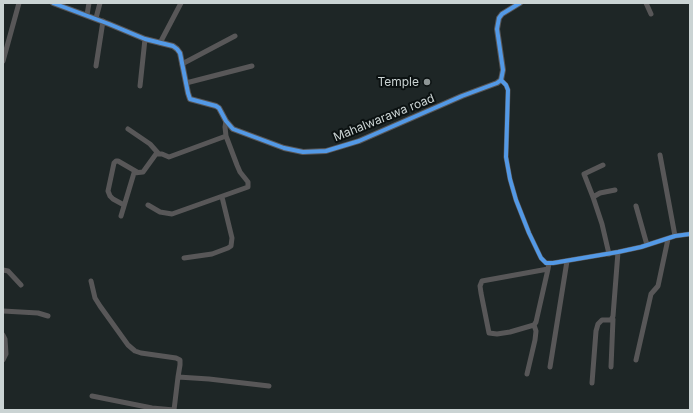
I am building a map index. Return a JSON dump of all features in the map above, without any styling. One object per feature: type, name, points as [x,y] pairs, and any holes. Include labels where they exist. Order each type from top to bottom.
[{"type":"street","points":[[3,61],[19,3]]},
{"type":"street","name":"Mahalwarawa road","points":[[53,3],[96,18],[145,39],[173,46],[180,53],[190,99],[219,108],[226,121],[233,129],[284,148],[303,152],[326,151],[366,138],[462,96],[493,85],[501,80]]},
{"type":"street","points":[[86,15],[89,3]]},
{"type":"street","points":[[96,18],[100,3]]},
{"type":"street","points":[[160,43],[181,3]]},
{"type":"street","points":[[520,3],[502,14],[497,23],[503,62],[501,80],[506,85],[508,90],[506,157],[516,200],[541,258],[548,266]]},
{"type":"street","points":[[646,3],[651,14]]},
{"type":"street","points":[[96,66],[103,21]]},
{"type":"street","points":[[182,64],[235,36]]},
{"type":"street","points":[[140,86],[145,39]]},
{"type":"street","points":[[186,83],[252,66]]},
{"type":"street","points":[[148,205],[160,212],[172,214],[245,189],[249,185],[237,166],[226,136],[226,121]]},
{"type":"street","points":[[128,129],[150,144],[158,153],[169,157],[226,136]]},
{"type":"street","points":[[124,205],[113,199],[108,190],[114,163],[118,161],[136,172],[143,172],[158,153]]},
{"type":"street","points":[[660,155],[675,236]]},
{"type":"street","points":[[602,165],[584,174],[593,196],[609,254]]},
{"type":"street","points":[[121,216],[133,175],[136,172]]},
{"type":"street","points":[[593,196],[615,190]]},
{"type":"street","points":[[184,258],[212,254],[231,246],[232,238],[222,197]]},
{"type":"street","points":[[636,206],[647,245]]},
{"type":"street","points":[[534,325],[510,332],[497,334],[489,333],[480,283],[484,280],[548,266],[567,260],[609,254],[647,245],[675,236],[690,234]]},
{"type":"street","points":[[636,360],[650,294],[658,286],[668,239]]},
{"type":"street","points":[[611,367],[618,252]]},
{"type":"street","points":[[550,367],[567,260]]},
{"type":"street","points":[[528,374],[536,335],[536,328],[534,325],[536,322],[548,266]]},
{"type":"street","points":[[3,270],[8,271],[21,285]]},
{"type":"street","points":[[91,282],[95,298],[128,345],[135,351],[141,353],[176,358],[180,360],[174,410],[152,408],[92,396]]},
{"type":"street","points":[[3,311],[38,313],[48,316]]},
{"type":"street","points":[[592,383],[596,331],[598,324],[600,321],[613,319]]},
{"type":"street","points":[[3,335],[5,338],[6,354],[3,360]]},
{"type":"street","points":[[178,377],[269,386]]},
{"type":"cycle path","points":[[53,3],[145,39],[173,46],[180,53],[190,99],[219,108],[226,121],[233,129],[284,148],[303,152],[326,151],[359,141],[462,96],[497,83],[501,80],[503,70],[497,29],[499,18],[502,14],[520,3]]},
{"type":"cycle path","points":[[501,80],[506,85],[508,90],[506,157],[510,179],[516,200],[529,233],[541,258],[546,263],[618,252],[641,247],[675,236],[690,234]]},
{"type":"place","name":"Temple","points":[[427,82]]}]
